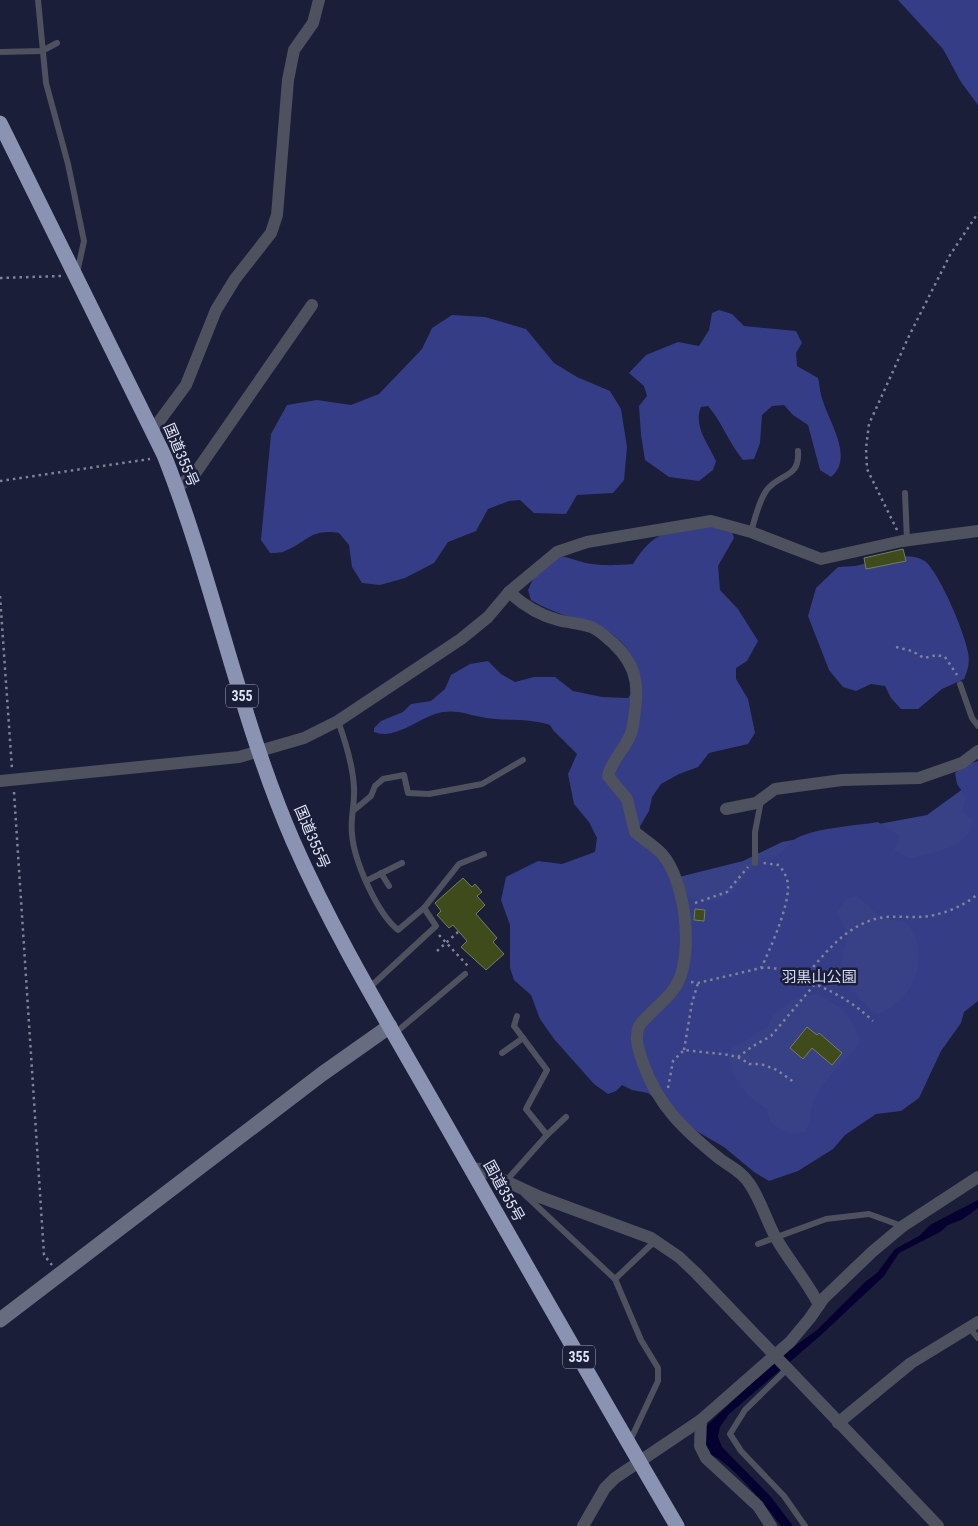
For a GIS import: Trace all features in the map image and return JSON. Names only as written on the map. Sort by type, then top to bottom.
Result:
[{"type":"highway","name":"国道355号","points":[[0,123],[164,455],[177,487],[258,752],[293,841],[324,909],[677,1526]]},
{"type":"street","points":[[152,431],[186,385],[216,310],[235,279],[271,233],[277,215],[288,80],[294,50],[313,23],[319,0]]},
{"type":"street","points":[[177,487],[194,475],[312,305]]},
{"type":"street","points":[[6,780],[185,764],[239,757],[304,738],[338,721],[461,639],[488,617],[509,592],[557,552],[588,542],[711,521],[751,532],[821,560],[905,540],[978,532]]},
{"type":"street","points":[[509,592],[522,604],[544,615],[594,628],[627,656],[630,662],[636,682],[633,727],[608,776],[627,799],[635,832],[655,848],[669,864],[684,906],[684,958],[679,981],[643,1020],[636,1033],[638,1049],[649,1081],[667,1111],[721,1159],[737,1170],[748,1182],[776,1239],[809,1285],[819,1305]]},
{"type":"street","points":[[726,809],[762,800],[775,789],[842,780],[919,778],[962,764],[978,751]]},
{"type":"street","points":[[0,1320],[314,1080],[392,1030]]},
{"type":"street","points":[[471,1168],[480,1168],[518,1188],[656,1240],[680,1257],[779,1363],[938,1526]]},
{"type":"street","points":[[583,1526],[605,1488],[639,1461],[701,1420],[779,1363],[790,1342],[823,1299],[865,1259],[903,1226],[978,1177]]},
{"type":"street","points":[[838,1423],[911,1363],[974,1324]]},
{"type":"street","points":[[701,1420],[700,1446],[706,1458],[758,1506],[771,1526]]},
{"type":"lane","points":[[38,0],[46,82],[68,164],[84,241],[76,276]]},
{"type":"lane","points":[[0,52],[42,51],[57,43]]},
{"type":"lane","points":[[751,532],[766,491],[795,470],[799,463],[798,451]]},
{"type":"lane","points":[[905,493],[905,540]]},
{"type":"lane","points":[[960,684],[972,718],[978,726]]},
{"type":"lane","points":[[338,721],[353,772],[355,790],[352,833],[354,849],[366,881],[391,924],[398,930],[424,908],[459,864],[484,854]]},
{"type":"lane","points":[[353,811],[371,796],[375,786],[382,779],[404,775],[408,793],[429,794],[482,784],[523,760]]},
{"type":"lane","points":[[755,863],[755,832],[762,800]]},
{"type":"lane","points":[[366,881],[402,863]]},
{"type":"lane","points":[[381,873],[389,886]]},
{"type":"lane","points":[[369,988],[436,926],[424,908]]},
{"type":"lane","points":[[392,1030],[465,974]]},
{"type":"lane","points":[[517,1016],[514,1026],[547,1070],[526,1109],[548,1135]]},
{"type":"lane","points":[[502,1053],[523,1038]]},
{"type":"lane","points":[[506,1181],[566,1117]]},
{"type":"lane","points":[[518,1188],[615,1279],[641,1340],[658,1368],[658,1381],[629,1443]]},
{"type":"lane","points":[[758,1244],[826,1220],[869,1214],[903,1226]]},
{"type":"lane","points":[[615,1279],[656,1240]]},
{"type":"lane","points":[[974,1324],[978,1338]]},
{"type":"lane","points":[[779,1363],[730,1434],[741,1451],[784,1496],[805,1526]]},
{"type":"path","points":[[905,540],[867,469],[866,448],[869,424],[909,336],[950,255],[978,213]]},
{"type":"path","points":[[0,278],[76,276]]},
{"type":"path","points":[[0,481],[164,455]]},
{"type":"path","points":[[0,596],[6,780],[44,1255],[60,1274]]},
{"type":"path","points":[[896,647],[912,651],[924,658],[937,655],[945,657],[956,672],[960,684]]},
{"type":"path","points":[[684,906],[727,892],[744,871],[755,863],[775,863],[779,865],[787,879],[788,889],[777,930],[761,968]]},
{"type":"path","points":[[805,977],[831,946],[860,925],[890,916],[928,916],[965,904],[978,894]]},
{"type":"path","points":[[433,928],[470,968],[465,974]]},
{"type":"path","points":[[438,951],[458,932]]},
{"type":"path","points":[[679,981],[698,984],[768,967],[805,977],[850,1001],[873,1021]]},
{"type":"path","points":[[659,1099],[668,1087],[673,1060],[684,1050],[692,1003],[698,984]]},
{"type":"path","points":[[738,1057],[771,1036],[815,984]]},
{"type":"path","points":[[684,1050],[738,1057],[749,1064],[770,1067],[795,1083]]},
{"type":"green space","points":[[898,0],[978,0],[978,105],[961,82],[943,49]]},
{"type":"green space","points":[[719,310],[732,314],[744,326],[796,331],[802,343],[796,353],[797,366],[818,378],[822,398],[838,440],[840,460],[838,469],[831,477],[820,470],[808,425],[793,415],[784,405],[772,406],[762,415],[760,443],[754,459],[743,460],[713,412],[708,406],[701,407],[699,414],[700,428],[716,461],[713,470],[699,481],[669,477],[645,460],[639,406],[647,396],[644,386],[629,373],[646,355],[678,342],[699,346],[709,330],[712,313]]},
{"type":"green space","points":[[452,315],[485,317],[526,329],[554,363],[577,377],[610,391],[621,409],[627,447],[624,480],[613,493],[577,495],[566,514],[534,513],[520,500],[509,501],[488,509],[476,531],[448,542],[434,563],[405,578],[380,585],[362,583],[352,567],[349,545],[339,533],[322,532],[315,534],[285,551],[270,553],[261,540],[271,434],[287,405],[317,400],[351,405],[379,394],[422,349],[432,328]]},
{"type":"green space","points":[[705,526],[731,529],[734,538],[718,566],[720,590],[738,609],[758,641],[747,661],[736,668],[736,679],[748,699],[755,733],[748,744],[709,753],[698,767],[679,774],[661,784],[652,797],[649,811],[639,828],[691,899],[715,901],[732,893],[749,871],[764,857],[776,856],[791,842],[801,836],[819,831],[878,822],[899,836],[894,851],[911,858],[940,851],[958,843],[971,830],[974,821],[962,811],[966,797],[957,784],[955,773],[965,765],[978,761],[978,1001],[964,1012],[961,1023],[941,1051],[919,1098],[901,1111],[876,1114],[845,1135],[833,1149],[798,1171],[769,1181],[754,1172],[724,1147],[698,1132],[648,1093],[632,1090],[622,1085],[616,1091],[608,1094],[594,1084],[554,1039],[540,1019],[531,995],[514,980],[510,968],[510,925],[501,900],[506,877],[538,861],[562,864],[595,852],[597,838],[589,822],[574,804],[568,774],[577,754],[550,725],[533,721],[489,718],[458,712],[435,714],[391,733],[374,732],[374,728],[381,721],[403,712],[411,704],[431,701],[445,689],[451,675],[470,664],[488,661],[501,674],[515,682],[534,677],[555,677],[573,691],[602,697],[628,698],[641,679],[633,658],[622,643],[610,633],[596,626],[548,609],[531,600],[528,590],[533,579],[558,556],[598,565],[633,564],[648,544],[663,534]],"holes":[[[857,896],[879,915],[888,919],[906,922],[914,934],[918,948],[919,961],[916,975],[910,987],[891,1008],[878,1014],[870,1009],[847,984],[841,970],[842,955],[849,936],[837,912],[845,900]],[[815,994],[831,1001],[845,1012],[855,1027],[860,1043],[828,1078],[818,1093],[806,1131],[795,1135],[773,1124],[767,1109],[746,1093],[734,1074],[728,1057],[732,1048],[767,1027],[773,1014],[794,999]]]},
{"type":"green space","points":[[899,556],[911,556],[922,559],[934,572],[957,619],[969,656],[964,679],[942,689],[918,709],[901,709],[891,698],[885,686],[871,684],[856,691],[843,687],[829,670],[808,616],[816,588],[838,567],[855,566]]},
{"type":"green space","name":"羽黒山公園","points":[[978,778],[978,993],[765,1175],[651,1012],[679,877],[743,861],[782,842],[927,815]]},
{"type":"shaded area","points":[[978,1200],[978,1208],[963,1219],[948,1225],[940,1232],[899,1253],[884,1276],[820,1336],[729,1414],[720,1427],[718,1437],[722,1447],[771,1497],[793,1526],[781,1526],[738,1475],[728,1466],[710,1455],[705,1445],[706,1426],[781,1356],[817,1330],[865,1282],[877,1273],[895,1249],[919,1236],[930,1225]]},
{"type":"building","points":[[903,549],[906,561],[866,569],[864,558]]},
{"type":"building","points":[[463,878],[472,887],[475,884],[482,892],[477,896],[485,905],[476,914],[497,938],[493,942],[504,954],[486,970],[461,947],[467,941],[453,925],[449,928],[437,915],[441,911],[435,903]]},
{"type":"building","points":[[695,909],[705,910],[704,921],[694,920]]},
{"type":"building","points":[[807,1027],[817,1035],[819,1033],[842,1053],[832,1065],[812,1048],[803,1059],[790,1048]]}]
